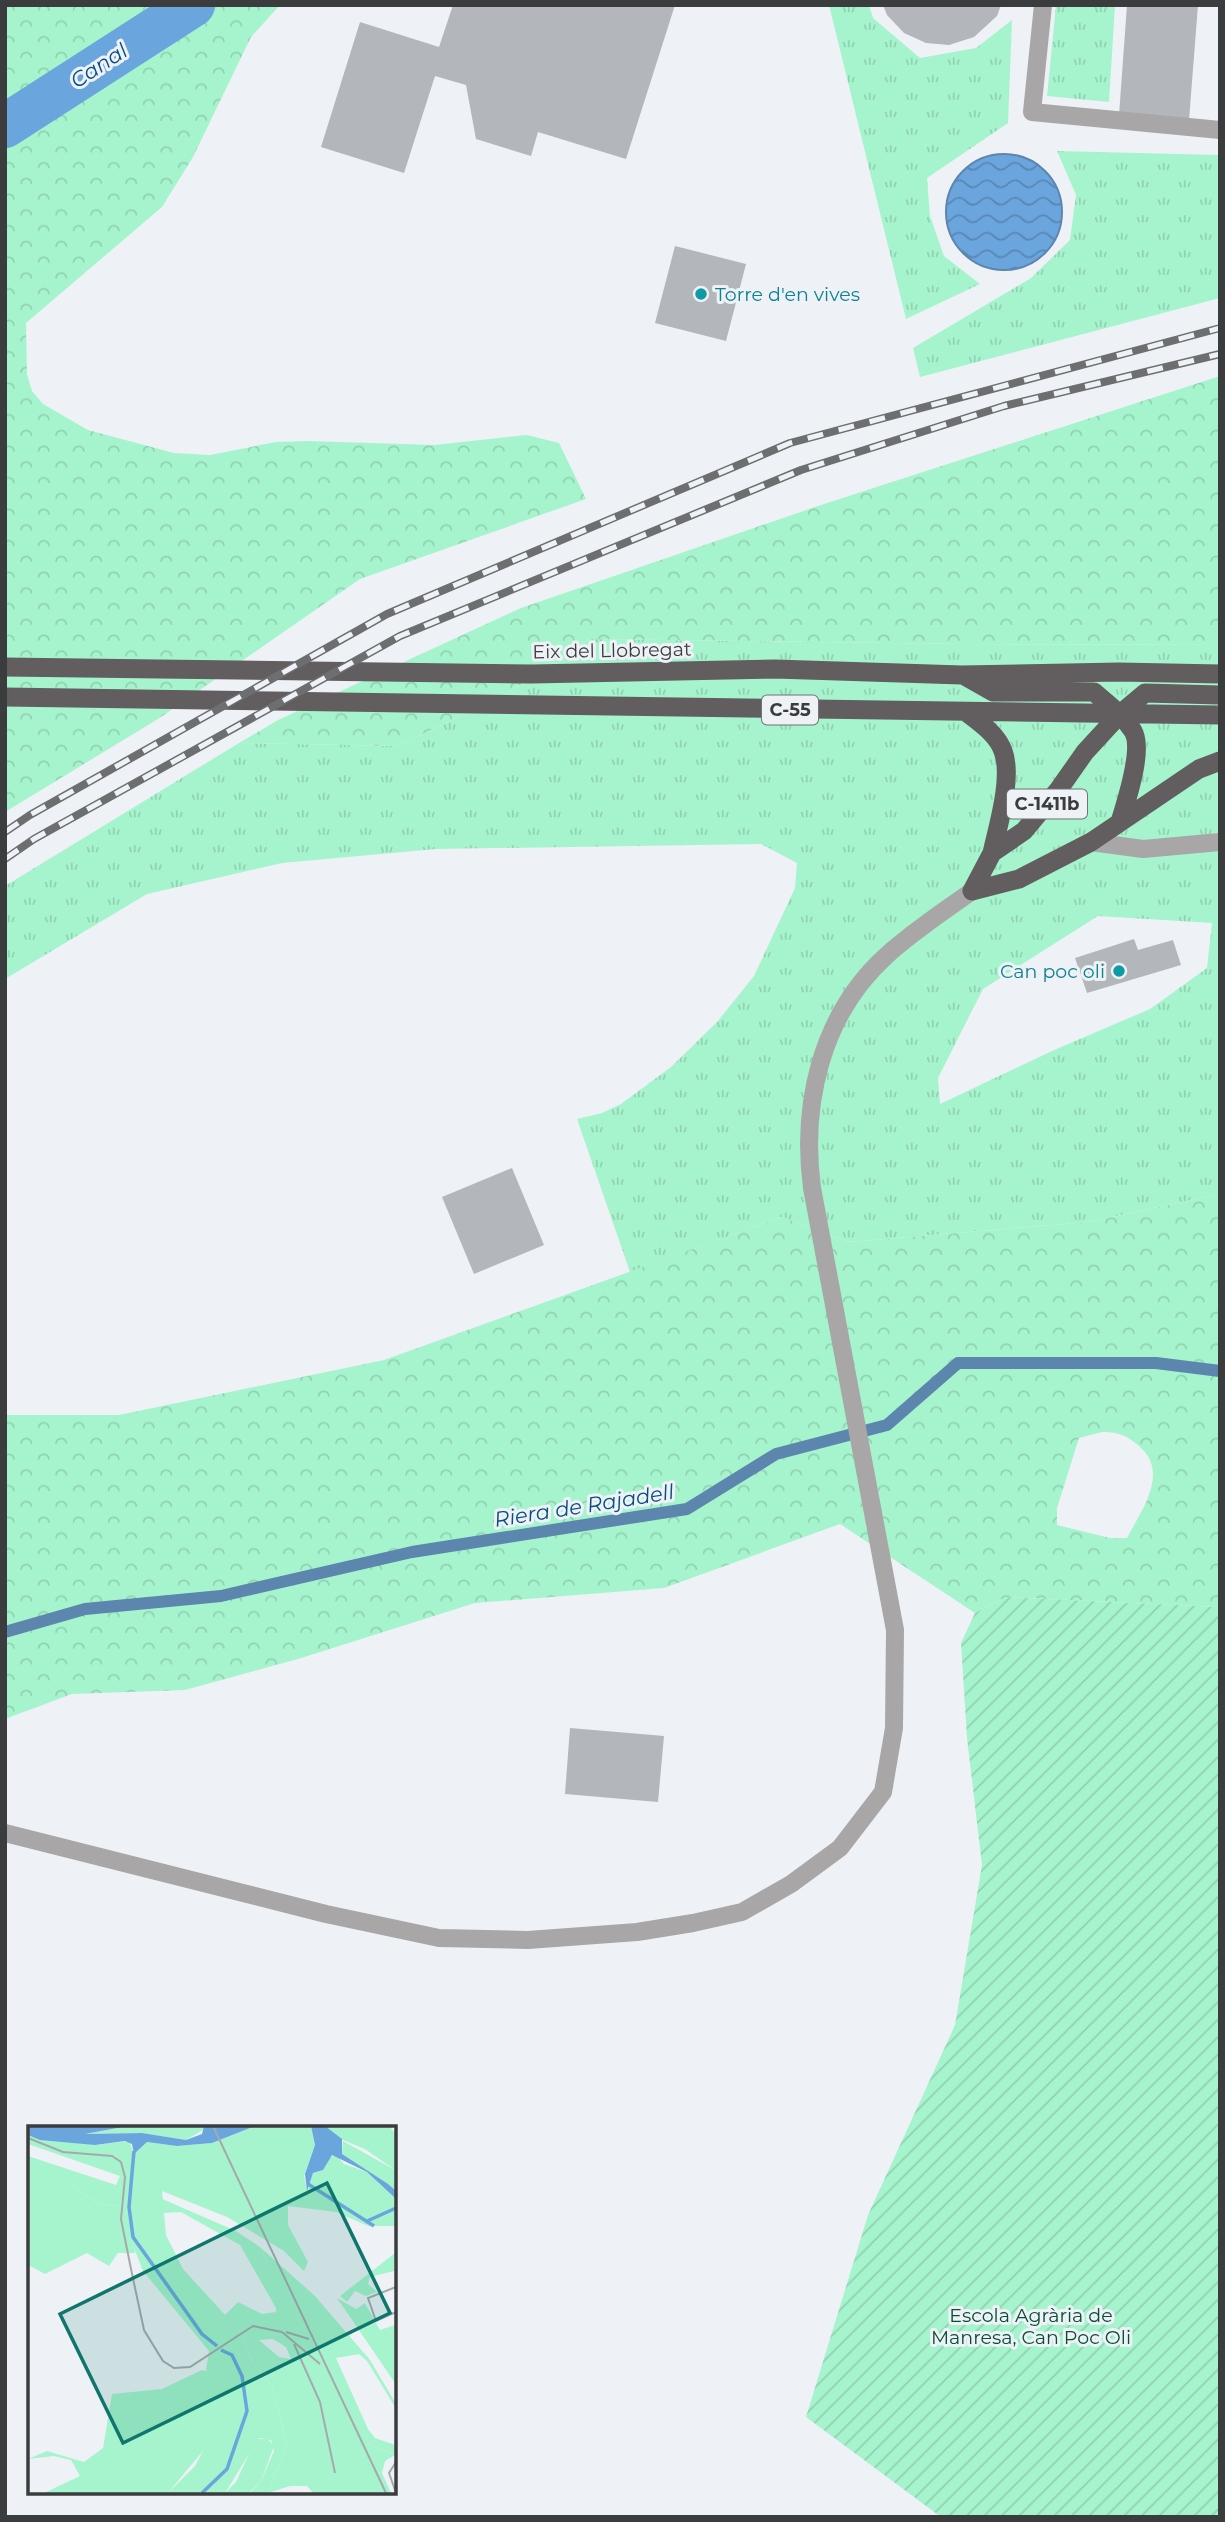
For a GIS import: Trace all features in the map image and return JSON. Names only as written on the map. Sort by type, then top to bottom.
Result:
[{"type":"highway","name":"Eix del Llobregat","points":[[5,667],[531,674],[775,669],[962,674],[1220,674]]},
{"type":"highway","points":[[962,674],[993,692],[1094,692],[1120,714],[1135,734],[1135,768],[1119,822]]},
{"type":"highway","name":"C-1411b","points":[[992,853],[1024,831],[1085,752],[1120,714],[1145,693],[1220,695]]},
{"type":"highway","name":"C-55","points":[[5,696],[1220,715]]},
{"type":"highway","name":"C-1411b","points":[[966,712],[987,729],[1003,750],[1006,777],[992,853],[972,891]]},
{"type":"highway","name":"C-1411b","points":[[972,891],[1019,879],[1091,842],[1199,769],[1220,761]]},
{"type":"street","points":[[1043,5],[1032,112],[1220,130]]},
{"type":"street","points":[[1091,842],[1143,849],[1220,842]]},
{"type":"street","name":"C-1411b","points":[[5,1833],[326,1914],[439,1938],[528,1940],[637,1932],[743,1912],[791,1884],[839,1849],[883,1791],[894,1728],[895,1630],[808,1159],[813,1088],[825,1042],[865,977],[887,955],[972,891]]},
{"type":"green space","points":[[5,5],[280,5],[251,37],[193,157],[162,207],[26,323],[27,374],[32,391],[43,404],[88,430],[174,453],[210,455],[276,442],[434,445],[527,435],[559,443],[586,499],[360,579],[158,719],[5,812]]},
{"type":"green space","points":[[829,5],[869,5],[873,18],[920,58],[976,48],[1012,20],[1008,123],[927,178],[930,216],[944,256],[980,284],[906,319]]},
{"type":"green space","points":[[1056,5],[1115,5],[1109,102],[1047,96]]},
{"type":"green space","points":[[1057,151],[1220,155],[1220,298],[920,377],[913,348],[1031,278],[1070,240],[1076,195]]},
{"type":"green space","points":[[1220,376],[1220,645],[589,639],[508,693],[398,746],[239,743],[278,720],[521,608],[821,505]]},
{"type":"green space","points":[[589,639],[1220,645],[1220,1194],[1088,1222],[849,1242],[782,1217],[630,1272],[577,1119],[602,1113],[621,1104],[671,1067],[717,1022],[754,976],[795,888],[797,863],[761,844],[436,849],[282,863],[147,894],[5,979],[5,886],[239,743],[398,746],[508,693]],"holes":[[[1098,916],[1212,923],[1207,968],[1150,1009],[1052,1051],[940,1104],[938,1078],[983,989]]]},
{"type":"green space","points":[[1220,1194],[1220,1607],[1006,1597],[975,1613],[840,1524],[664,1588],[475,1603],[298,1659],[185,1690],[72,1694],[5,1719],[5,1415],[119,1415],[384,1360],[782,1217],[849,1242],[1088,1222]],"holes":[[[1102,1432],[1128,1438],[1141,1448],[1153,1469],[1150,1493],[1127,1538],[1110,1538],[1057,1525],[1057,1508],[1079,1438]]]},
{"type":"green space","name":"Escola Agrària de Manresa, Can Poc Oli","points":[[1006,1597],[1220,1607],[1220,2517],[941,2517],[806,2417],[868,2215],[955,2025],[982,1865],[967,1738],[961,1643],[975,1613]]},
{"type":"water","points":[[1004,154],[1026,159],[1045,171],[1057,190],[1062,212],[1057,234],[1045,253],[1026,265],[1004,270],[982,265],[963,253],[951,234],[946,212],[951,190],[963,171],[982,159]]},
{"type":"building","points":[[453,5],[675,5],[626,159],[538,132],[531,156],[476,139],[466,85],[435,76],[404,173],[321,147],[360,22],[439,47]]},
{"type":"building","points":[[883,5],[1001,5],[997,16],[974,37],[949,45],[926,43],[904,33],[887,15]]},
{"type":"building","points":[[1127,5],[1198,5],[1189,120],[1119,115]]},
{"type":"building","name":"Torre d'en vives","points":[[675,246],[746,264],[726,341],[655,323]]},
{"type":"building","name":"Can poc oli","points":[[1134,939],[1138,950],[1173,940],[1181,965],[1087,993],[1075,958]]},
{"type":"building","points":[[512,1168],[544,1245],[474,1274],[442,1197]]},
{"type":"building","points":[[570,1728],[664,1736],[658,1802],[565,1794]]},
{"type":"waterway","name":"Canal","points":[[5,126],[193,5]]},
{"type":"waterway","name":"Riera de Rajadell","points":[[5,1632],[85,1609],[221,1596],[412,1552],[687,1509],[776,1454],[887,1425],[958,1363],[1156,1363],[1220,1371]]},
{"type":"railway","points":[[5,832],[30,815],[387,614],[790,443],[1220,328]]},
{"type":"railway","points":[[5,859],[34,839],[400,636],[801,470],[1004,406],[1220,354]]},
{"type":"place","name":"Torre d'en vives","points":[[701,294]]},
{"type":"place","name":"Can poc oli","points":[[1119,971]]}]
